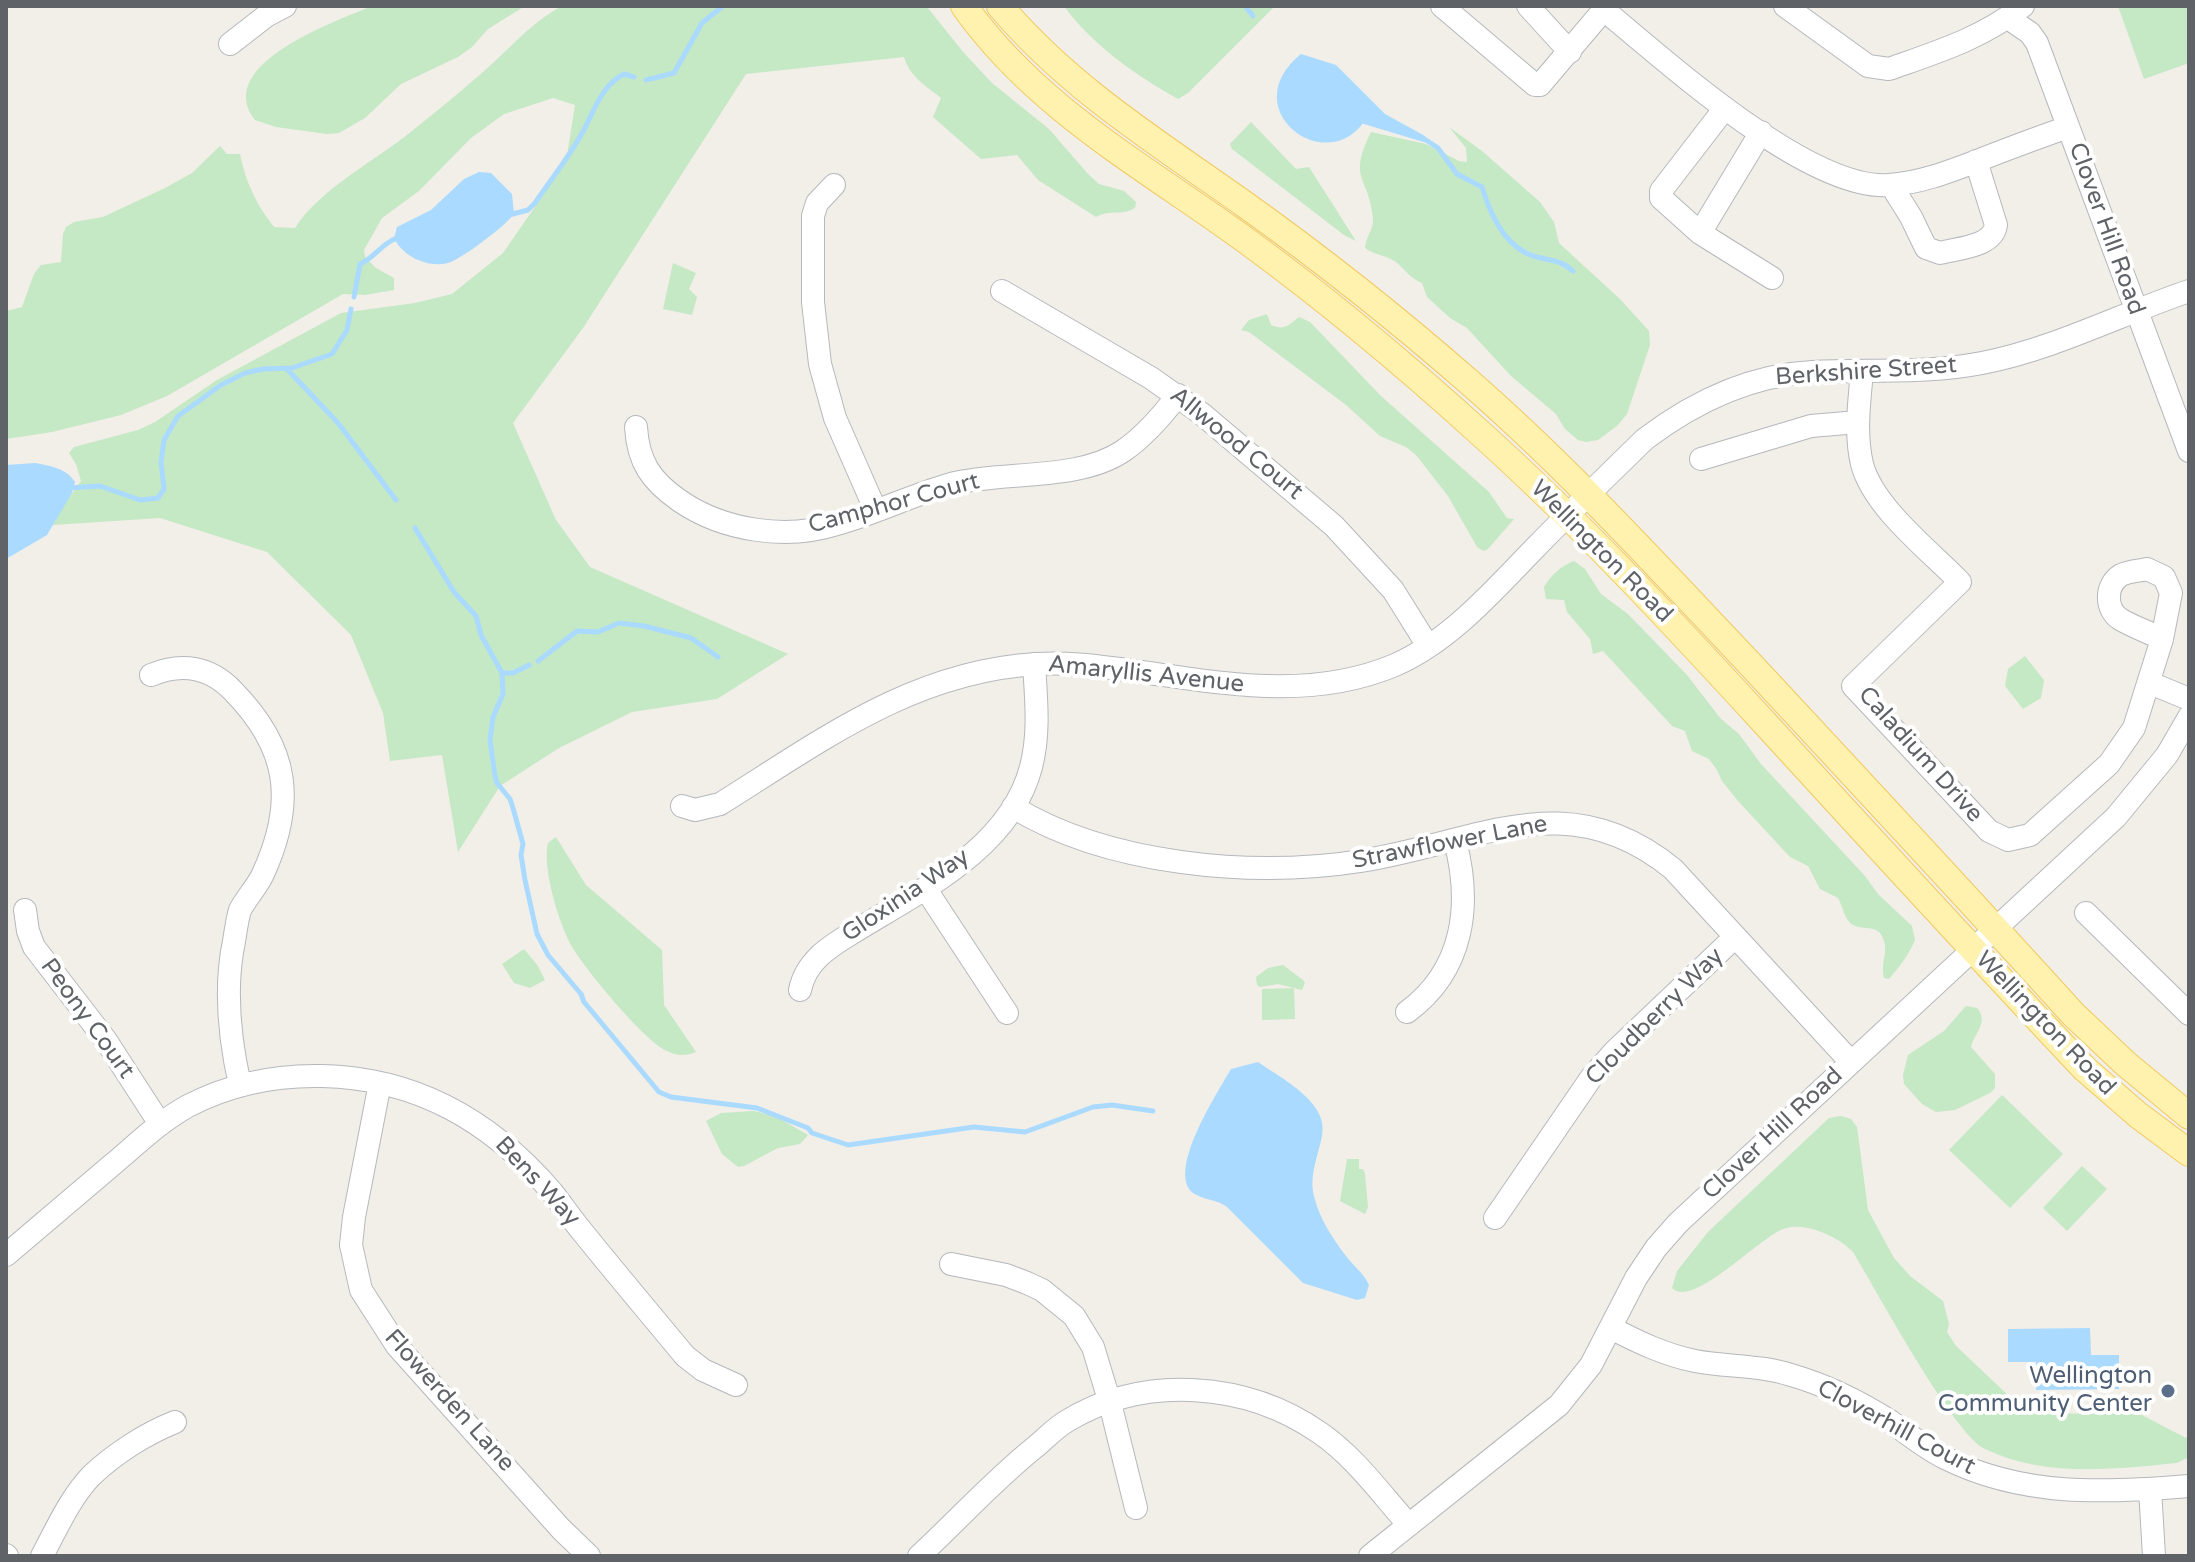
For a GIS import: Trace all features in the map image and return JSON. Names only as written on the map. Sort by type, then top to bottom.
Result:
[{"type":"main road","name":"Wellington Road","points":[[964,6],[996,47],[1069,116],[1244,238],[1332,306],[1478,431],[1580,505],[1627,574],[2085,1069],[2138,1115],[2189,1153]]},
{"type":"main road","name":"Wellington Road","points":[[1000,6],[1058,68],[1110,111],[1370,297],[1472,385],[1580,505],[1995,927],[2073,1014],[2126,1064],[2189,1116]]},
{"type":"street","points":[[230,44],[266,16],[285,6]]},
{"type":"street","points":[[1442,6],[1535,85],[1545,83],[1606,8],[1725,108],[1826,173],[1865,184],[1891,185],[1940,175],[2068,127]]},
{"type":"street","points":[[1528,6],[1570,52]]},
{"type":"street","points":[[1785,6],[1868,66],[1878,69],[1889,69],[1971,40],[2011,10]]},
{"type":"street","name":"Clover Hill Road","points":[[2011,10],[2037,43],[2189,451]]},
{"type":"street","points":[[1725,108],[1661,191],[1663,202],[1700,233],[1772,278]]},
{"type":"street","points":[[1700,233],[1761,132]]},
{"type":"street","points":[[1891,185],[1911,217],[1922,243],[1932,252],[1940,253],[1987,241],[1995,232],[1996,225],[1976,161]]},
{"type":"street","points":[[834,185],[817,203],[813,216],[815,339],[825,389],[835,418],[875,509]]},
{"type":"street","name":"Allwood Court","points":[[1002,291],[1178,395],[1334,526],[1393,590],[1428,646]]},
{"type":"street","name":"Berkshire Street","points":[[1580,505],[1645,439],[1671,419],[1724,392],[1780,376],[1811,372],[1937,369],[1994,360],[2041,347],[2189,291]]},
{"type":"street","name":"Caladium Drive","points":[[1862,372],[1858,422],[1863,466],[1876,494],[1960,582],[1853,686],[1989,831],[2008,840],[2030,835],[2109,764],[2134,728],[2162,639]]},
{"type":"street","name":"Camphor Court","points":[[636,427],[642,462],[659,484],[689,507],[710,518],[760,530],[787,532],[837,525],[914,495],[957,483],[1065,469],[1114,456],[1145,433],[1178,395]]},
{"type":"street","points":[[1701,459],[1811,426],[1858,422]]},
{"type":"street","name":"Amaryllis Avenue","points":[[682,806],[695,810],[720,804],[868,712],[902,696],[968,674],[1034,664],[1082,664],[1264,688],[1297,688],[1362,678],[1398,664],[1428,646],[1488,596],[1580,505]]},
{"type":"street","name":"Gloxinia Way","points":[[800,990],[808,971],[825,949],[925,888],[984,843],[1013,807],[1025,785],[1034,752],[1034,664]]},
{"type":"street","points":[[151,675],[180,667],[195,668],[225,683],[257,715],[280,768],[283,797],[281,821],[263,876],[240,911],[232,954],[229,1021],[240,1085]]},
{"type":"street","points":[[2150,683],[2189,699]]},
{"type":"street","name":"Clover Hill Road","points":[[1370,1556],[1559,1405],[1591,1365],[1643,1268],[1678,1223],[2116,817],[2167,755],[2189,717]]},
{"type":"street","name":"Strawflower Lane","points":[[1013,807],[1081,841],[1143,856],[1217,865],[1276,867],[1334,864],[1385,857],[1515,826],[1545,822],[1577,824],[1610,833],[1648,851],[1673,869],[1850,1061]]},
{"type":"street","points":[[1407,1012],[1432,989],[1446,969],[1456,945],[1463,919],[1465,893],[1455,841]]},
{"type":"street","points":[[925,888],[1007,1013]]},
{"type":"street","name":"Peony Court","points":[[25,910],[34,947],[105,1039],[160,1124]]},
{"type":"street","points":[[2086,913],[2189,1014]]},
{"type":"street","name":"Cloudberry Way","points":[[1495,1218],[1591,1078],[1614,1052],[1735,937]]},
{"type":"street","name":"Bens Way","points":[[6,1255],[160,1124],[188,1106],[240,1085],[299,1076],[338,1076],[380,1083],[440,1103],[488,1130],[551,1192],[685,1356],[703,1370],[736,1385]]},
{"type":"street","name":"Flowerden Lane","points":[[380,1083],[351,1245],[361,1290],[397,1346],[561,1529],[589,1556]]},
{"type":"street","points":[[951,1264],[1006,1275],[1042,1290],[1074,1316],[1093,1347],[1136,1508]]},
{"type":"street","name":"Cloverhill Court","points":[[1611,1328],[1666,1354],[1790,1374],[1826,1387],[1861,1404],[1944,1457],[1998,1479],[2061,1490],[2189,1486]]},
{"type":"street","points":[[919,1556],[1022,1457],[1066,1421],[1110,1403],[1150,1392],[1198,1390],[1229,1394],[1297,1419],[1343,1452],[1409,1525]]},
{"type":"street","points":[[42,1556],[75,1497],[91,1476],[150,1432],[175,1422]]},
{"type":"street","points":[[2150,1489],[2154,1556]]},
{"type":"green space","points":[[372,6],[525,6],[488,29],[458,57],[401,84],[365,118],[339,133],[276,127],[255,120],[246,100],[250,81],[264,63],[308,34]]},
{"type":"green space","points":[[562,6],[927,7],[992,83],[1049,129],[1088,174],[1099,184],[1124,191],[1136,202],[1135,208],[1130,210],[1096,217],[1038,180],[1017,155],[981,159],[933,117],[941,98],[914,76],[904,57],[746,74],[583,328],[513,423],[556,520],[590,567],[788,654],[717,699],[632,712],[559,748],[500,786],[458,852],[442,755],[390,761],[383,713],[351,635],[267,552],[160,518],[53,525],[81,481],[69,453],[74,447],[138,430],[155,422],[217,380],[341,313],[415,303],[452,294],[503,253],[566,162],[575,105],[553,98],[504,114],[471,138],[419,191],[382,218],[364,250],[365,257],[376,268],[394,278],[394,290],[365,295],[343,294],[167,396],[121,415],[52,432],[6,439],[6,311],[22,307],[34,274],[41,265],[61,262],[66,227],[74,222],[103,217],[165,188],[192,173],[220,146],[227,154],[240,154],[252,193],[274,227],[295,228],[319,200],[412,131],[530,28]]},
{"type":"green space","points":[[1064,6],[1275,6],[1188,93],[1178,99],[1116,58],[1087,33]]},
{"type":"green space","points":[[2118,6],[2189,6],[2189,63],[2144,79]]},
{"type":"green space","points":[[1251,122],[1296,169],[1309,167],[1356,241],[1232,149],[1230,144]]},
{"type":"green space","points":[[1449,127],[1482,151],[1540,202],[1554,222],[1559,243],[1621,300],[1649,331],[1650,345],[1627,414],[1598,440],[1578,440],[1565,429],[1556,414],[1511,376],[1467,328],[1450,318],[1427,297],[1422,283],[1396,262],[1365,248],[1373,218],[1360,169],[1371,132],[1426,144],[1467,162],[1466,148]]},
{"type":"green space","points":[[673,263],[696,273],[689,289],[697,297],[692,315],[663,309]]},
{"type":"green space","points":[[1267,314],[1271,325],[1276,327],[1286,326],[1299,317],[1310,322],[1381,396],[1489,492],[1507,518],[1514,519],[1488,549],[1484,551],[1477,547],[1448,496],[1416,455],[1406,447],[1380,436],[1346,405],[1249,332],[1241,330],[1249,320]]},
{"type":"green space","points":[[1574,561],[1585,569],[1601,594],[1628,614],[1687,675],[1761,764],[1878,894],[1912,926],[1915,940],[1904,961],[1889,979],[1884,978],[1885,946],[1882,935],[1871,928],[1850,923],[1838,898],[1820,889],[1808,866],[1790,857],[1738,801],[1709,759],[1692,751],[1685,731],[1672,726],[1603,651],[1593,654],[1590,639],[1567,612],[1564,600],[1546,599],[1544,587],[1561,568]]},
{"type":"green space","points":[[2025,656],[2044,680],[2041,698],[2023,709],[2005,686],[2008,669]]},
{"type":"green space","points":[[556,837],[586,885],[662,950],[664,1005],[696,1052],[678,1055],[657,1045],[615,1003],[578,956],[562,923],[549,880],[548,843]]},
{"type":"green space","points":[[524,949],[545,980],[530,988],[514,983],[502,964]]},
{"type":"green space","points":[[1283,965],[1303,980],[1302,990],[1278,984],[1257,985],[1256,977],[1268,968]]},
{"type":"green space","points":[[1294,988],[1295,1019],[1262,1020],[1262,989]]},
{"type":"green space","points":[[1966,1006],[1977,1008],[1982,1018],[1971,1047],[1995,1074],[1995,1088],[1955,1110],[1936,1112],[1922,1104],[1904,1084],[1908,1055],[1944,1031]]},
{"type":"green space","points":[[2002,1095],[2063,1154],[2010,1208],[1949,1150]]},
{"type":"green space","points":[[754,1111],[775,1116],[808,1135],[800,1144],[778,1148],[738,1167],[722,1154],[706,1121],[721,1113]]},
{"type":"green space","points":[[1841,1116],[1851,1119],[1857,1127],[1868,1210],[1894,1258],[1910,1276],[1943,1301],[1949,1324],[1947,1332],[1956,1346],[2028,1414],[2138,1413],[2189,1437],[2189,1457],[2177,1463],[2080,1469],[2031,1464],[1985,1449],[1971,1438],[1935,1390],[1853,1252],[1840,1241],[1813,1229],[1786,1228],[1695,1289],[1682,1292],[1672,1288],[1677,1271],[1708,1232],[1829,1118]]},
{"type":"green space","points":[[1347,1159],[1359,1159],[1359,1169],[1363,1169],[1365,1174],[1368,1207],[1365,1214],[1340,1201]]},
{"type":"green space","points":[[2082,1166],[2107,1189],[2067,1231],[2043,1208]]},
{"type":"water","points":[[1301,54],[1336,65],[1385,114],[1425,136],[1426,140],[1364,122],[1347,137],[1328,143],[1309,139],[1292,129],[1281,114],[1277,95],[1283,75]]},
{"type":"water","points":[[479,172],[491,173],[512,194],[514,214],[473,249],[448,263],[424,262],[403,251],[394,238],[397,227],[431,210],[464,179]]},
{"type":"water","points":[[35,463],[58,468],[67,474],[75,482],[72,493],[47,535],[6,559],[6,465]]},
{"type":"water","points":[[1258,1062],[1302,1093],[1319,1113],[1322,1136],[1313,1174],[1314,1196],[1331,1235],[1369,1285],[1365,1298],[1357,1300],[1303,1283],[1227,1207],[1193,1193],[1186,1182],[1186,1168],[1197,1131],[1231,1069]]},
{"type":"water","points":[[2090,1328],[2091,1355],[2119,1355],[2119,1389],[2036,1390],[2036,1362],[2008,1362],[2008,1329]]},
{"type":"waterway","points":[[646,80],[674,73],[702,23],[723,6]]},
{"type":"waterway","points":[[1245,6],[1253,16]]},
{"type":"waterway","points":[[509,215],[528,210],[535,203],[576,144],[609,86],[624,74],[634,77]]},
{"type":"waterway","points":[[1363,121],[1426,140],[1438,148],[1457,174],[1482,187],[1494,218],[1514,245],[1533,256],[1559,262],[1573,271]]},
{"type":"waterway","points":[[354,297],[360,264],[389,242],[401,237]]},
{"type":"waterway","points":[[67,488],[100,486],[140,500],[158,498],[164,489],[161,462],[164,440],[178,416],[221,385],[245,373],[292,368],[332,354],[347,330],[351,309]]},
{"type":"waterway","points":[[287,369],[338,423],[396,500]]},
{"type":"waterway","points":[[415,528],[454,592],[476,616],[481,635],[502,673],[503,694],[493,717],[490,740],[497,783],[510,799],[523,844],[521,855],[537,934],[548,955],[581,994],[584,1002],[659,1092],[671,1097],[757,1108],[808,1128],[812,1133],[848,1145],[974,1127],[1025,1132],[1093,1107],[1112,1105],[1153,1111]]},
{"type":"waterway","points":[[538,661],[577,631],[598,632],[619,623],[691,638],[718,657]]},
{"type":"waterway","points":[[502,673],[513,673],[529,665]]},
{"type":"place","name":"Wellington Community Center","points":[[2168,1391]]}]
